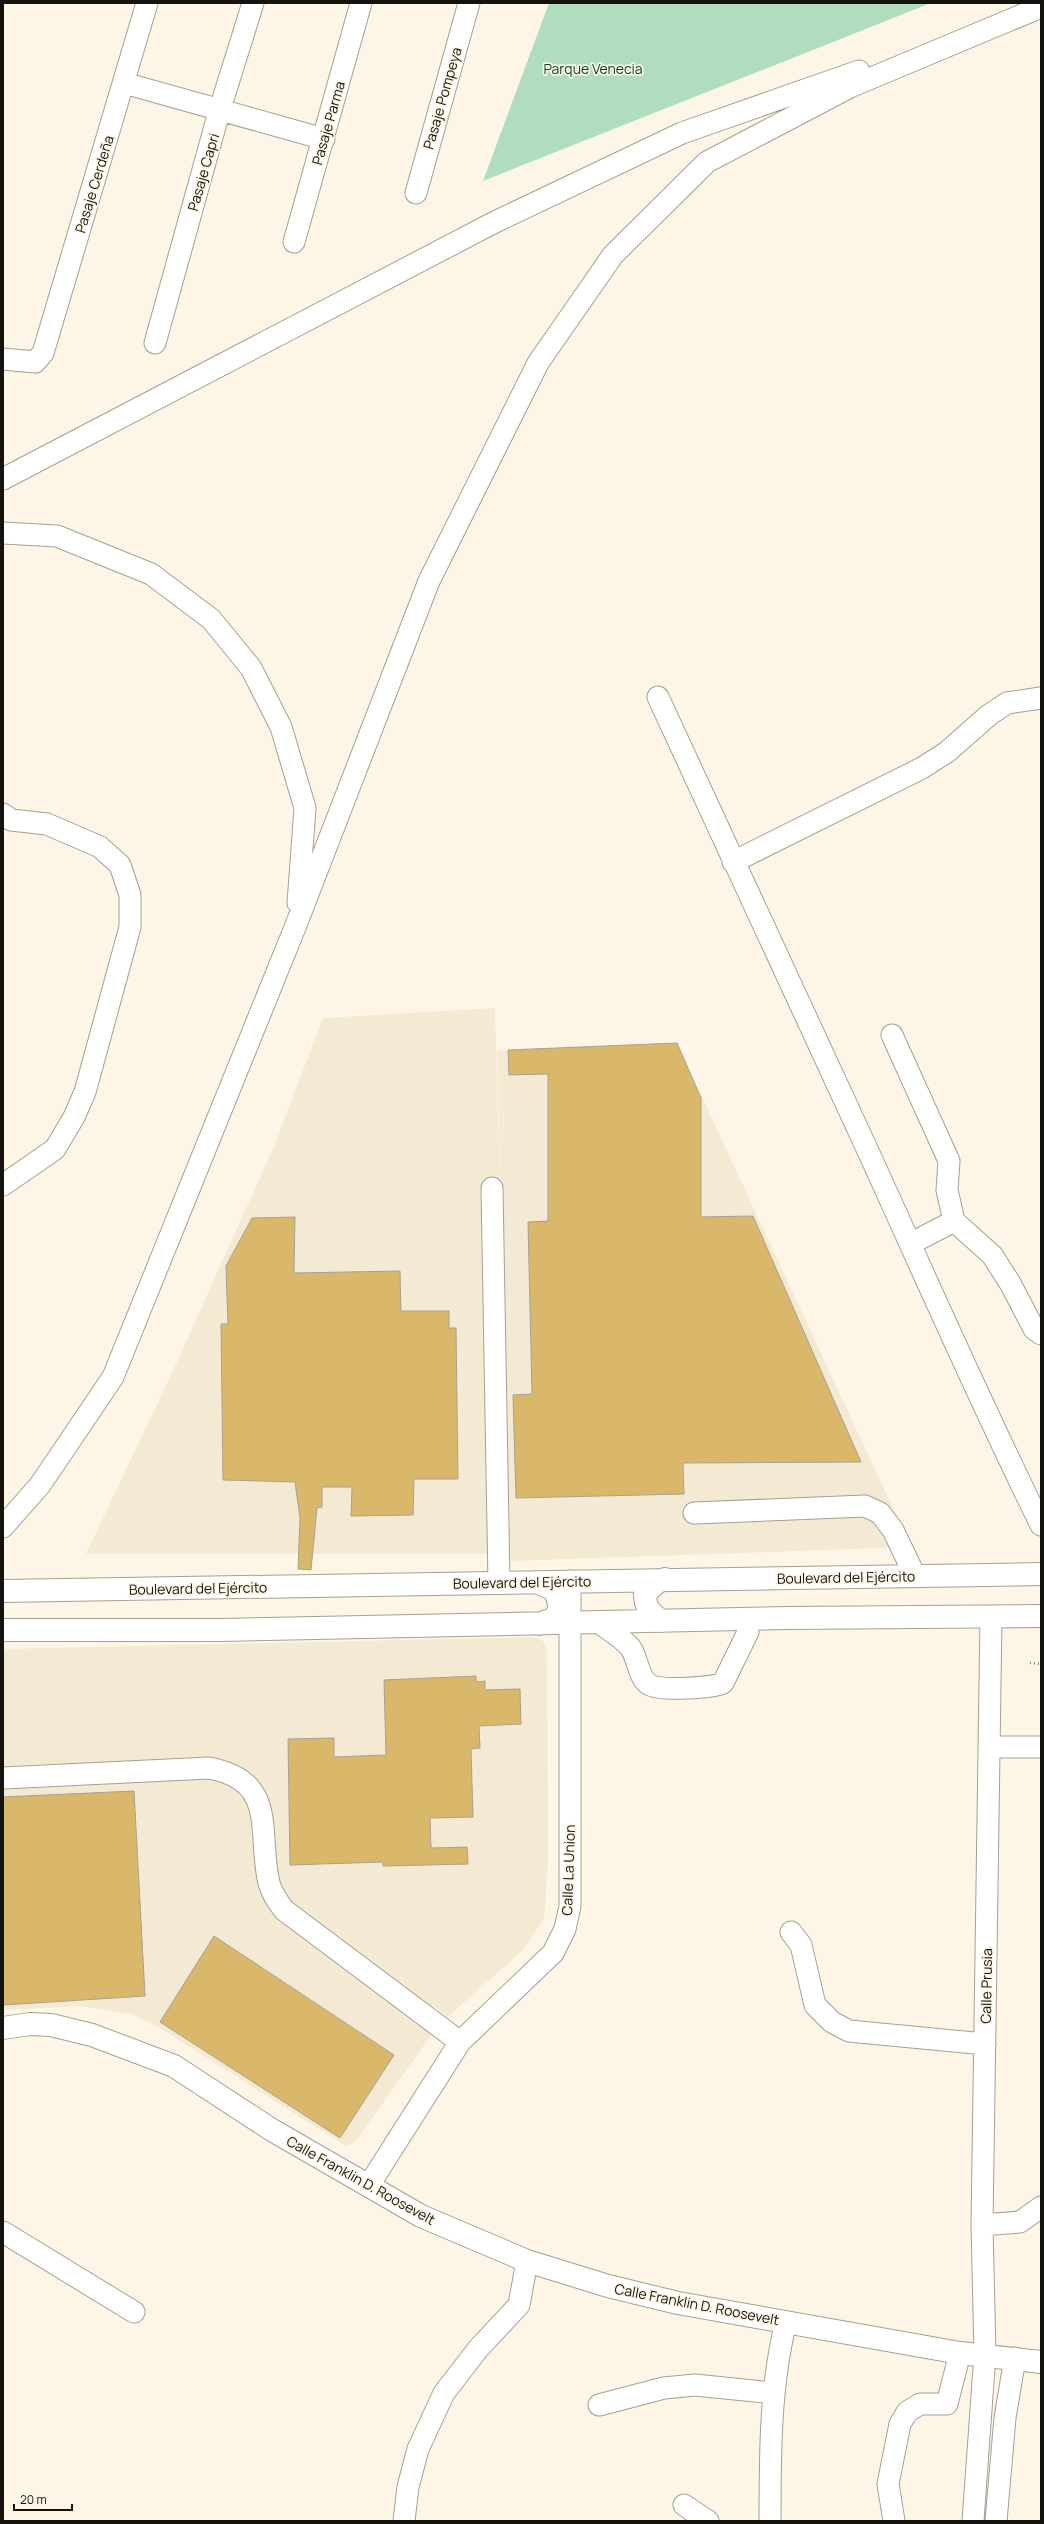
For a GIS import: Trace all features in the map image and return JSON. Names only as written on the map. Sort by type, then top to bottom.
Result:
[{"type":"main road","name":"Boulevard del Ejército","points":[[3,1591],[1041,1574]]},
{"type":"main road","points":[[662,1621],[648,1610],[645,1603],[645,1594],[656,1583],[665,1579]]},
{"type":"main road","points":[[536,1582],[555,1590],[560,1607],[555,1618],[539,1624]]},
{"type":"main road","points":[[3,1630],[221,1630],[598,1622],[1041,1616]]},
{"type":"main road","name":"Calle Franklin D. Roosevelt","points":[[3,2028],[30,2024],[51,2025],[92,2034],[174,2066],[272,2130],[369,2184],[421,2216],[527,2262],[608,2286],[678,2303],[960,2352],[1041,2362]]},
{"type":"street","name":"Pasaje Cerdeña","points":[[3,359],[35,362],[42,353],[147,3]]},
{"type":"street","name":"Pasaje Capri","points":[[155,343],[220,112],[253,3]]},
{"type":"street","name":"Pasaje Parma","points":[[294,242],[361,3]]},
{"type":"street","name":"Pasaje Pompeya","points":[[416,194],[469,3]]},
{"type":"street","points":[[3,479],[494,223],[682,133],[1041,7]]},
{"type":"street","points":[[3,1527],[40,1485],[113,1377],[296,925],[429,581],[538,363],[613,255],[708,162],[850,87],[1041,7]]},
{"type":"street","points":[[124,83],[220,112],[324,139]]},
{"type":"street","points":[[3,533],[57,536],[151,574],[211,619],[251,668],[281,727],[305,808],[296,925]]},
{"type":"street","points":[[658,698],[910,1244],[995,1433],[1041,1525]]},
{"type":"street","points":[[733,862],[922,768],[947,752],[983,720],[1007,703],[1041,698]]},
{"type":"street","points":[[3,814],[11,820],[47,824],[100,847],[120,865],[130,895],[130,927],[85,1092],[74,1117],[55,1149],[3,1185]]},
{"type":"street","points":[[892,1035],[949,1162],[947,1190],[954,1221],[992,1255],[1010,1283],[1034,1329],[1041,1334]]},
{"type":"street","points":[[492,1188],[499,1583]]},
{"type":"street","points":[[910,1244],[954,1221]]},
{"type":"street","points":[[694,1513],[866,1506],[880,1513],[894,1530],[915,1576]]},
{"type":"street","name":"Calle La Union","points":[[369,2184],[460,2042],[552,1953],[565,1929],[570,1906],[570,1581]]},
{"type":"street","name":"Calle Prusia","points":[[973,2521],[984,2354],[982,2225],[991,1617]]},
{"type":"street","points":[[598,1622],[631,1648],[644,1678],[649,1685],[661,1687],[715,1687],[723,1683],[748,1632]]},
{"type":"street","points":[[990,1746],[1041,1747]]},
{"type":"street","points":[[3,1778],[209,1768],[224,1771],[245,1783],[256,1799],[264,1825],[269,1883],[274,1897],[284,1910],[460,2042]]},
{"type":"street","points":[[791,1932],[801,1945],[815,2005],[832,2022],[849,2031],[985,2044]]},
{"type":"street","points":[[982,2225],[1020,2222],[1041,2207]]},
{"type":"street","points":[[3,2232],[134,2312]]},
{"type":"street","points":[[404,2521],[408,2487],[418,2449],[444,2393],[478,2349],[519,2305],[527,2262]]},
{"type":"street","points":[[770,2521],[774,2393],[778,2354],[786,2322]]},
{"type":"street","points":[[947,2404],[960,2352]]},
{"type":"street","points":[[996,2521],[1005,2418],[1015,2358]]},
{"type":"street","points":[[599,2405],[664,2388],[695,2385],[774,2393]]},
{"type":"street","points":[[894,2521],[888,2484],[900,2424],[907,2412],[920,2404],[947,2404],[981,2407]]},
{"type":"street","points":[[684,2505],[708,2521]]},
{"type":"path","points":[[1030,1664],[1041,1664]]},
{"type":"shaded area","points":[[495,1008],[502,1254],[497,1051],[677,1043],[911,1547],[511,1561],[511,1554],[86,1554],[172,1373],[275,1144],[323,1018]]},
{"type":"shaded area","points":[[538,1638],[544,1642],[547,1649],[548,1859],[544,1919],[523,1950],[448,2017],[433,2006],[417,2024],[432,2034],[355,2142],[346,2146],[155,2025],[131,2014],[81,2006],[3,2010],[3,1649]]},
{"type":"green space","name":"Parque Venecia","points":[[549,3],[931,3],[483,181]]},
{"type":"building","points":[[677,1043],[701,1098],[701,1217],[753,1216],[861,1462],[683,1463],[684,1494],[516,1498],[513,1395],[532,1394],[528,1222],[548,1221],[548,1074],[509,1075],[508,1050]]},
{"type":"building","points":[[295,1217],[294,1273],[400,1271],[401,1311],[449,1311],[449,1328],[456,1328],[458,1479],[414,1479],[413,1515],[351,1516],[352,1487],[322,1487],[322,1507],[317,1508],[311,1570],[298,1569],[300,1518],[295,1482],[223,1480],[221,1324],[228,1324],[226,1266],[252,1218]]},
{"type":"building","points":[[476,1676],[476,1682],[485,1681],[485,1690],[520,1689],[521,1724],[479,1726],[480,1748],[471,1749],[473,1817],[430,1818],[431,1848],[467,1847],[468,1864],[383,1866],[383,1862],[290,1865],[288,1739],[334,1738],[334,1757],[386,1755],[384,1680]]},
{"type":"building","points":[[134,1791],[145,1996],[3,2005],[3,1797]]},
{"type":"building","points":[[214,1936],[394,2055],[340,2138],[160,2022]]}]
